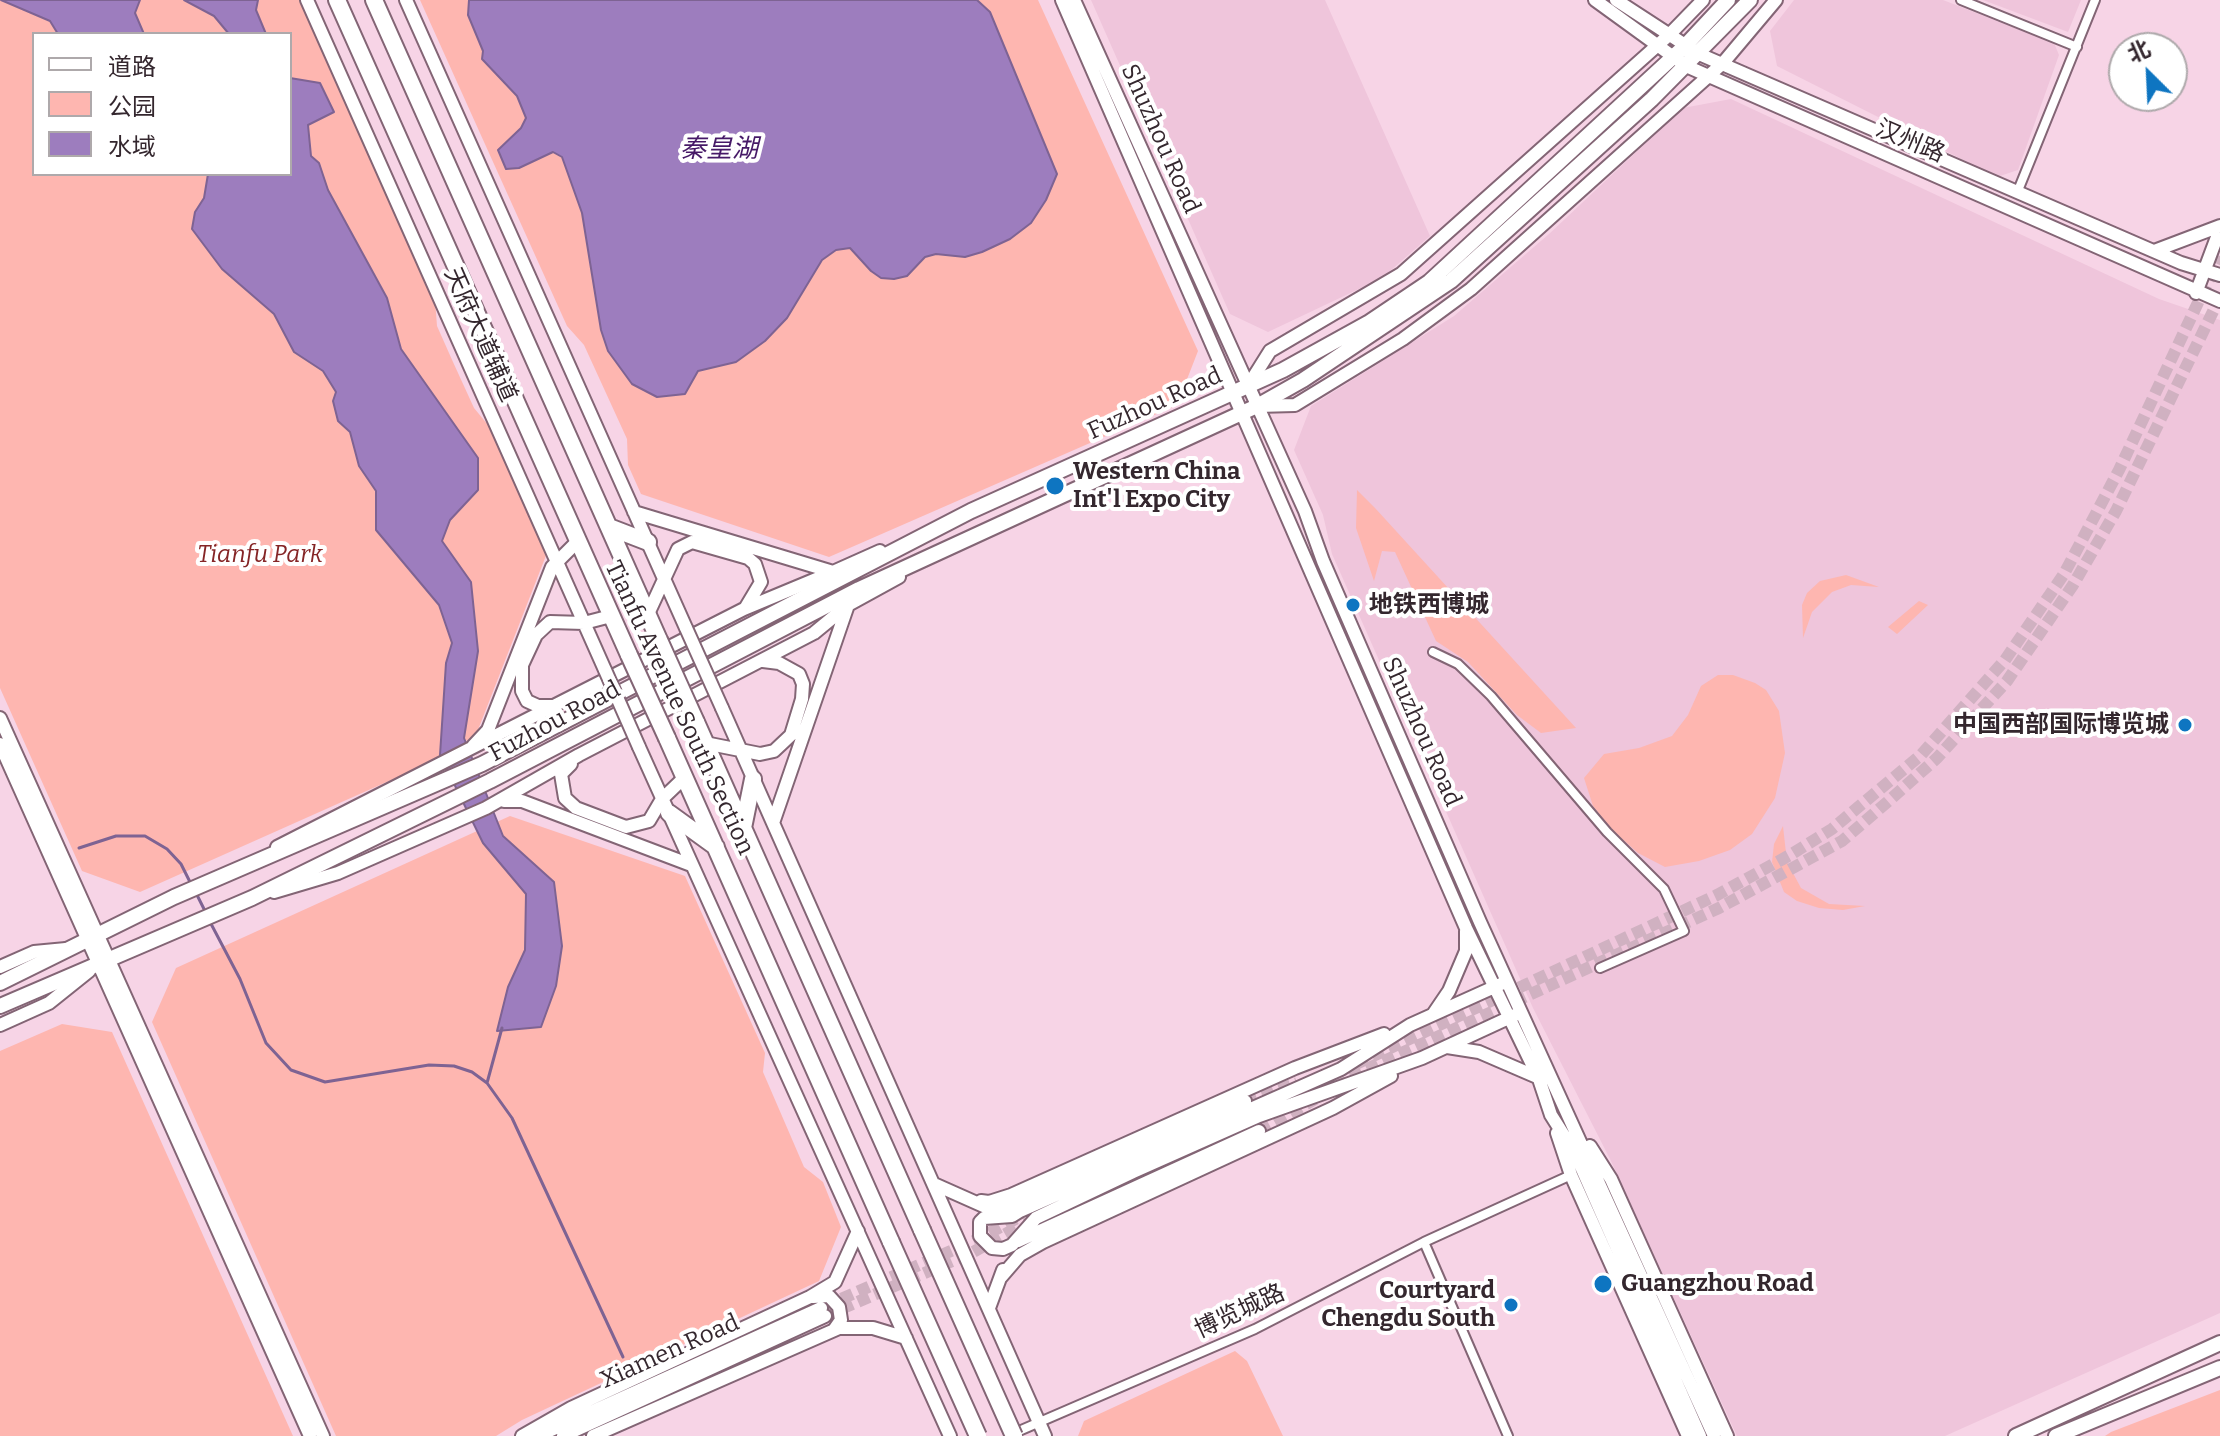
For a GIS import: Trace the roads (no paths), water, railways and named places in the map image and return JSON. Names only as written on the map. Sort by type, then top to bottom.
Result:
[{"type":"highway","name":"Tianfu Avenue South Section","points":[[374,0],[1011,1436]]},
{"type":"highway","name":"Tianfu Avenue South Section","points":[[339,3],[978,1436]]},
{"type":"highway","points":[[609,527],[648,542]]},
{"type":"highway","points":[[743,828],[753,779]]},
{"type":"highway","points":[[665,806],[717,848]]},
{"type":"main road","name":"天府大道辅道","points":[[307,0],[691,865],[950,1436]]},
{"type":"main road","points":[[406,0],[1045,1436]]},
{"type":"main road","name":"Shuzhou Road","points":[[1062,0],[1466,928],[1501,983]]},
{"type":"main road","name":"Shuzhou Road","points":[[1074,0],[1257,406],[1501,983],[1564,1105],[1714,1436]]},
{"type":"main road","name":"汉州路","points":[[1595,0],[1655,47],[1707,77],[2220,301]]},
{"type":"main road","name":"汉州路","points":[[1616,0],[1699,54],[2017,193],[2154,251],[2220,275]]},
{"type":"main road","name":"Fuzhou Road","points":[[1248,386],[1270,351],[1401,274],[1669,35],[1703,0]]},
{"type":"main road","name":"Fuzhou Road","points":[[0,983],[220,876],[482,764],[971,511],[1232,394],[1368,323],[1429,282],[1685,46],[1728,0]]},
{"type":"main road","name":"Fuzhou Road","points":[[0,1006],[252,898],[490,781],[859,589],[1257,406],[1358,345],[1451,281],[1699,54],[1750,0]]},
{"type":"main road","name":"Fuzhou Road","points":[[1257,406],[1295,405],[1403,339],[1471,289],[1723,63],[1776,0]]},
{"type":"main road","points":[[2196,293],[2207,271],[2220,227]]},
{"type":"main road","points":[[2154,251],[2220,227]]},
{"type":"main road","points":[[238,868],[317,824],[460,756],[744,609],[971,511]]},
{"type":"main road","points":[[634,512],[833,572]]},
{"type":"main road","points":[[486,808],[579,755],[814,633],[848,605],[969,539]]},
{"type":"main road","points":[[460,756],[488,730],[556,561],[577,542]]},
{"type":"main road","points":[[648,614],[678,549],[692,542],[748,558],[755,564],[761,582],[744,609]]},
{"type":"main road","points":[[773,823],[848,605]]},
{"type":"main road","points":[[559,706],[538,706],[527,701],[520,679],[522,665],[545,625],[558,621],[584,623],[611,616]]},
{"type":"main road","points":[[705,743],[760,754],[783,744],[791,735],[802,699],[799,674],[779,663],[763,661]]},
{"type":"main road","points":[[0,718],[46,837]]},
{"type":"main road","points":[[0,744],[66,878],[323,1436]]},
{"type":"main road","points":[[579,755],[561,774],[565,798],[576,808],[626,827],[649,821],[665,806],[685,777]]},
{"type":"main road","points":[[252,898],[338,873],[509,799],[522,801],[691,865]]},
{"type":"main road","points":[[66,878],[99,935],[104,961],[310,1436]]},
{"type":"main road","points":[[1433,1015],[1449,991],[1466,951],[1466,928]]},
{"type":"main road","points":[[0,967],[34,952],[73,948]]},
{"type":"main road","points":[[0,1025],[49,1003],[104,961]]},
{"type":"main road","points":[[965,1197],[989,1202],[1011,1195],[1295,1068],[1410,1025],[1501,983]]},
{"type":"main road","points":[[989,1308],[1012,1245],[1036,1218],[1259,1116],[1422,1058],[1516,1015]]},
{"type":"main road","name":"Shuzhou Road","points":[[1516,1015],[1551,1115],[1575,1153],[1700,1436]]},
{"type":"main road","points":[[1259,1131],[1012,1245],[992,1248],[980,1236],[980,1222],[984,1218],[1012,1216],[1341,1069],[1410,1025]]},
{"type":"main road","points":[[1447,1047],[1479,1052],[1521,1067],[1539,1079]]},
{"type":"main road","points":[[1001,1277],[1020,1255],[1043,1242],[1333,1108],[1422,1058]]},
{"type":"main road","points":[[988,1208],[1041,1194],[1245,1101]]},
{"type":"main road","points":[[1564,1105],[1611,1179],[1727,1436]]},
{"type":"main road","points":[[1551,1115],[1571,1175],[1688,1436]]},
{"type":"main road","points":[[934,1184],[988,1208],[1020,1211]]},
{"type":"main road","points":[[522,1436],[571,1408],[810,1297],[835,1282],[858,1231]]},
{"type":"main road","points":[[810,1297],[835,1300],[841,1314],[834,1330]]},
{"type":"main road","name":"Xiamen Road","points":[[538,1436],[823,1312],[563,1436]]},
{"type":"main road","points":[[593,1436],[834,1330],[873,1328],[906,1338]]},
{"type":"main road","points":[[2016,1436],[2220,1343]]},
{"type":"main road","points":[[2056,1436],[2220,1368]]},
{"type":"main road","points":[[2077,1436],[2104,1414]]},
{"type":"street","points":[[1961,0],[2077,47]]},
{"type":"street","points":[[2017,193],[2095,0]]},
{"type":"street","points":[[1433,652],[1458,664],[1491,696],[1607,832],[1664,889],[1684,931],[1600,968]]},
{"type":"street","name":"博览城路","points":[[1011,1436],[1038,1421],[1255,1329],[1424,1242],[1571,1175]]},
{"type":"street","points":[[1424,1242],[1508,1436]]},
{"type":"water","points":[[1,0],[140,0],[135,13],[143,32],[57,32],[50,21]]},
{"type":"water","points":[[184,0],[258,0],[256,10],[265,32],[227,32],[214,16]]},
{"type":"water","name":"秦皇湖","points":[[469,0],[977,0],[990,12],[1057,174],[1046,200],[1031,223],[1010,239],[982,252],[965,257],[936,254],[925,257],[907,276],[894,279],[881,278],[871,271],[850,248],[836,250],[822,260],[787,318],[765,341],[736,362],[698,371],[685,394],[657,397],[632,384],[608,351],[601,330],[582,213],[562,157],[553,152],[519,168],[506,169],[498,150],[521,128],[526,118],[517,96],[482,59],[483,51],[468,15]]},
{"type":"water","points":[[292,78],[320,83],[334,112],[308,125],[311,156],[319,163],[328,190],[387,298],[401,349],[478,458],[478,490],[450,520],[442,541],[471,582],[478,651],[464,738],[503,836],[554,882],[562,946],[556,986],[541,1027],[497,1031],[508,987],[525,950],[526,894],[483,843],[440,755],[446,663],[452,643],[439,605],[376,530],[376,491],[359,466],[350,432],[338,421],[333,401],[336,392],[323,371],[294,352],[274,314],[222,269],[192,229],[195,212],[204,198],[208,176],[292,176]]},
{"type":"waterway","points":[[79,848],[116,836],[145,836],[167,849],[181,864],[191,884]]},
{"type":"waterway","points":[[195,891],[206,913]]},
{"type":"waterway","points":[[209,920],[240,979],[266,1043],[291,1070],[325,1082],[429,1065],[454,1066],[472,1072],[487,1083],[512,1118],[623,1357]]},
{"type":"waterway","points":[[487,1083],[502,1028]]},
{"type":"tunnel","points":[[1356,1064],[1717,895],[1832,829],[1921,755],[2005,660],[2064,574],[2119,470],[2220,256]]},
{"type":"tunnel","points":[[1334,1084],[1719,908],[1842,841],[1892,798],[1937,758],[2007,681],[2073,585],[2116,511],[2220,297]]},
{"type":"tunnel","points":[[1245,1101],[1297,1083]]},
{"type":"tunnel","points":[[1259,1131],[1315,1099]]},
{"type":"tunnel","points":[[825,1306],[974,1241],[1023,1215]]},
{"type":"tunnel","points":[[825,1316],[973,1252],[1018,1227]]},
{"type":"place","name":"Western China Int'l Expo City","points":[[1055,486]]},
{"type":"place","name":"地铁西博城","points":[[1353,605]]},
{"type":"place","name":"中国西部国际博览城","points":[[2185,725]]},
{"type":"place","name":"Guangzhou Road","points":[[1603,1284]]},
{"type":"place","name":"Courtyard Chengdu South","points":[[1511,1305]]},
{"type":"park label","name":"Tianfu Park","points":[[260,555]]}]
